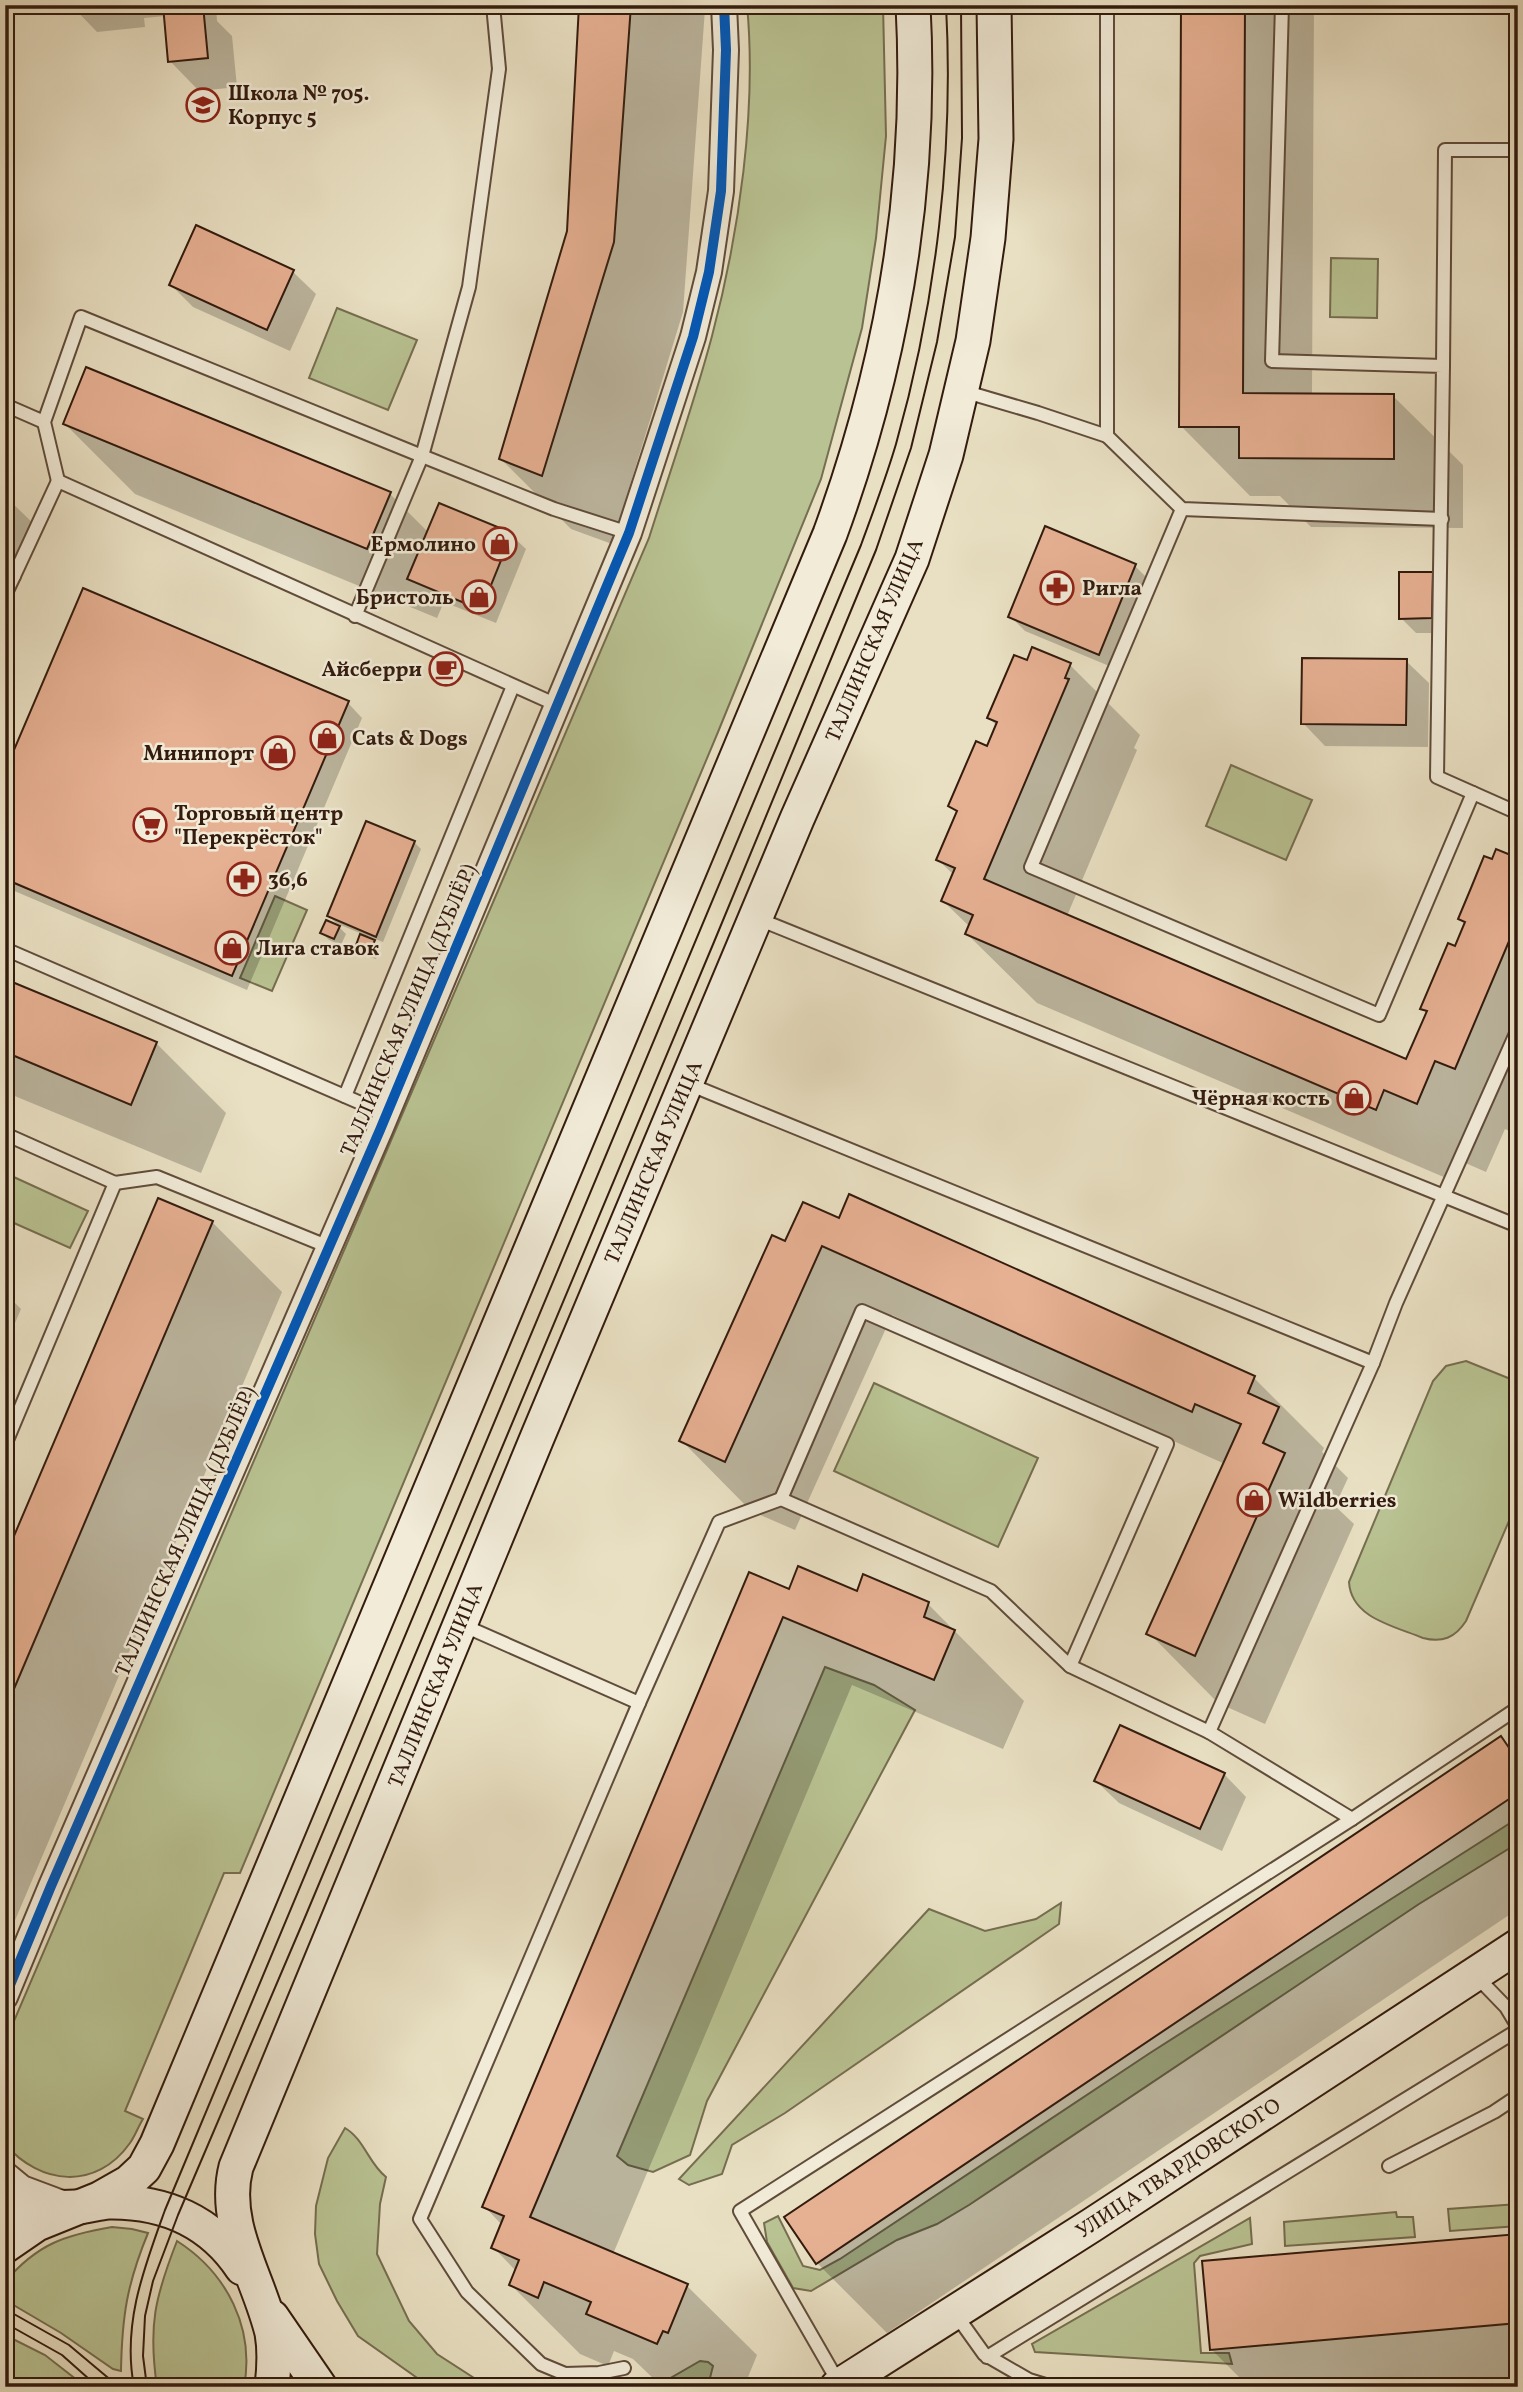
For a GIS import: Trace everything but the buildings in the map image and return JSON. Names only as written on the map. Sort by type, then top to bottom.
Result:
[{"type":"main road","name":"ТАЛЛИНСКАЯ УЛИЦА","points":[[5,2246],[37,2224],[99,2199],[129,2182],[144,2168],[157,2144],[834,522],[876,392],[895,301],[913,150],[916,49],[914,5]]},
{"type":"main road","name":"ТАЛЛИНСКАЯ УЛИЦА","points":[[272,2387],[272,2335],[233,2215],[236,2167],[686,1083],[912,559],[946,455],[973,341],[986,251],[994,164],[994,5]]},
{"type":"main road","name":"УЛИЦА ТВАРДОВСКОГО","points":[[839,2386],[1103,2218],[1518,1946]]},
{"type":"main road","name":"ТАЛЛИНСКАЯ УЛИЦА","points":[[80,2207],[106,2202],[148,2206],[195,2221],[225,2245],[259,2294]]},
{"type":"main road","points":[[5,2209],[80,2207]]},
{"type":"main road","points":[[259,2294],[320,2387]]},
{"type":"street","name":"ТАЛЛИНСКАЯ УЛИЦА (ДУБЛЁР)","points":[[5,1997],[13,1957],[329,1247],[629,533],[693,337],[709,272],[722,180],[726,50],[724,5]]},
{"type":"street","points":[[5,2174],[22,2188],[57,2202],[80,2207]]},
{"type":"lane","points":[[355,616],[422,456],[469,287],[499,69],[493,5]]},
{"type":"lane","points":[[1107,5],[1107,436]]},
{"type":"lane","points":[[1282,5],[1272,361],[1443,366]]},
{"type":"lane","points":[[1518,150],[1445,150],[1437,777],[1518,813]]},
{"type":"lane","points":[[5,595],[10,574],[58,481],[44,422],[81,317],[554,509],[629,533]]},
{"type":"lane","points":[[963,391],[1038,412],[1107,436],[1182,509],[1442,519]]},
{"type":"lane","points":[[5,405],[44,422]]},
{"type":"lane","points":[[58,481],[556,705]]},
{"type":"lane","points":[[1182,509],[1031,867],[1379,1015],[1473,793]]},
{"type":"lane","points":[[345,1096],[513,686]]},
{"type":"lane","points":[[756,918],[1518,1226]]},
{"type":"lane","points":[[5,949],[386,1114]]},
{"type":"lane","points":[[1209,1732],[1518,1029]]},
{"type":"lane","points":[[686,1083],[1373,1363]]},
{"type":"lane","points":[[5,1135],[115,1183],[157,1177],[329,1247]]},
{"type":"lane","points":[[5,1445],[115,1183]]},
{"type":"lane","points":[[781,1499],[862,1311],[1167,1444],[1070,1666]]},
{"type":"lane","points":[[624,2368],[599,2374],[565,2374],[541,2364],[467,2292],[420,2219],[639,1703],[719,1522],[781,1499],[991,1591],[1070,1666],[1209,1732],[1352,1819]]},
{"type":"lane","points":[[460,1625],[639,1703]]},
{"type":"lane","points":[[839,2386],[740,2211],[1352,1819],[1518,1708]]},
{"type":"lane","points":[[987,2357],[1517,2026],[1506,2007],[1474,1974]]},
{"type":"lane","points":[[1389,2166],[1494,2112],[1518,2096]]},
{"type":"lane","points":[[954,2312],[987,2357],[1029,2380],[1052,2387]]},
{"type":"lane","points":[[1501,2387],[1518,2385]]},
{"type":"green space","points":[[747,5],[883,5],[886,136],[876,238],[862,328],[821,479],[718,732],[240,1873],[224,1873],[125,2111],[143,2119],[130,2143],[116,2159],[101,2169],[68,2177],[51,2174],[19,2158],[5,2144],[5,2042],[649,538],[705,361],[722,297],[738,214],[750,87]]},
{"type":"green space","points":[[1331,258],[1378,259],[1377,318],[1330,317]]},
{"type":"green space","points":[[337,308],[417,340],[388,410],[309,378]]},
{"type":"green space","points":[[1518,429],[1518,652],[1512,652]]},
{"type":"green space","points":[[1231,765],[1312,800],[1286,860],[1206,826]]},
{"type":"green space","points":[[275,896],[307,910],[272,991],[240,978]]},
{"type":"green space","points":[[5,1173],[88,1211],[70,1248],[5,1219]]},
{"type":"green space","points":[[1466,1361],[1518,1382],[1518,1500],[1466,1621],[1448,1638],[1430,1639],[1387,1624],[1366,1612],[1357,1604],[1349,1582],[1433,1381],[1446,1366]]},
{"type":"green space","points":[[874,1383],[1038,1458],[998,1547],[834,1471]]},
{"type":"green space","points":[[825,1667],[874,1685],[915,1710],[707,2101],[690,2155],[653,2172],[628,2165],[617,2156]]},
{"type":"green space","points":[[1518,1818],[1518,1843],[1419,1904],[969,2205],[937,2224],[897,2240],[811,2291],[793,2288],[767,2242],[764,2223],[778,2216],[803,2266],[820,2270],[1150,2053]]},
{"type":"green space","points":[[1061,1903],[1059,1924],[785,2113],[732,2145],[722,2174],[689,2185],[679,2179],[929,1909],[985,1931],[1036,1919]]},
{"type":"green space","points":[[345,2128],[357,2138],[386,2177],[380,2204],[377,2254],[409,2321],[437,2354],[488,2387],[430,2387],[358,2336],[337,2301],[319,2264],[315,2234],[316,2206],[328,2158]]},
{"type":"green space","points":[[1518,2204],[1518,2226],[1450,2231],[1448,2209]]},
{"type":"green space","points":[[1396,2212],[1397,2217],[1413,2217],[1415,2237],[1285,2246],[1284,2222]]},
{"type":"green space","points":[[1250,2218],[1252,2244],[1200,2256],[1194,2263],[1201,2353],[1229,2353],[1232,2364],[1035,2352],[1032,2344]]},
{"type":"green space","points":[[112,2227],[148,2233],[127,2300],[121,2371],[113,2369],[61,2333],[5,2300],[5,2282],[29,2258],[66,2238]]},
{"type":"green space","points":[[177,2241],[210,2269],[233,2304],[241,2323],[245,2344],[244,2387],[157,2387],[153,2346],[155,2312],[163,2279]]},
{"type":"green space","points":[[5,2335],[45,2355],[86,2387],[5,2387]]},
{"type":"green space","points":[[700,2361],[713,2366],[710,2378],[697,2387],[655,2387]]},
{"type":"tram line","points":[[134,2387],[131,2364],[133,2319],[143,2275],[165,2210],[861,545],[884,482],[910,391],[932,282],[947,116],[946,5]]},
{"type":"tram line","points":[[147,2387],[143,2356],[145,2316],[153,2281],[178,2215],[714,942],[876,550],[911,448],[937,342],[955,237],[962,138],[961,5]]},
{"type":"tram line","points":[[5,2309],[69,2345],[119,2387]]},
{"type":"tram line","points":[[5,2323],[62,2355],[98,2387]]},
{"type":"cycle path","points":[[5,1997],[380,1130],[629,533],[693,337],[709,272],[721,191],[726,50],[724,5]]},
{"type":"place","name":"Школа № 705. Корпус 5","points":[[203,105]]},
{"type":"place","name":"Ермолино","points":[[500,544]]},
{"type":"place","name":"Ригла","points":[[1057,588]]},
{"type":"place","name":"Бристоль","points":[[479,597]]},
{"type":"place","name":"Айсберри","points":[[446,669]]},
{"type":"place","name":"Cats & Dogs","points":[[327,738]]},
{"type":"place","name":"Минипорт","points":[[278,753]]},
{"type":"place","name":"Торговый центр \"Перекрёсток\"","points":[[150,825]]},
{"type":"place","name":"36,6","points":[[244,879]]},
{"type":"place","name":"Лига ставок","points":[[232,948]]},
{"type":"place","name":"Чёрная кость","points":[[1354,1098]]},
{"type":"place","name":"Wildberries","points":[[1254,1500]]}]
